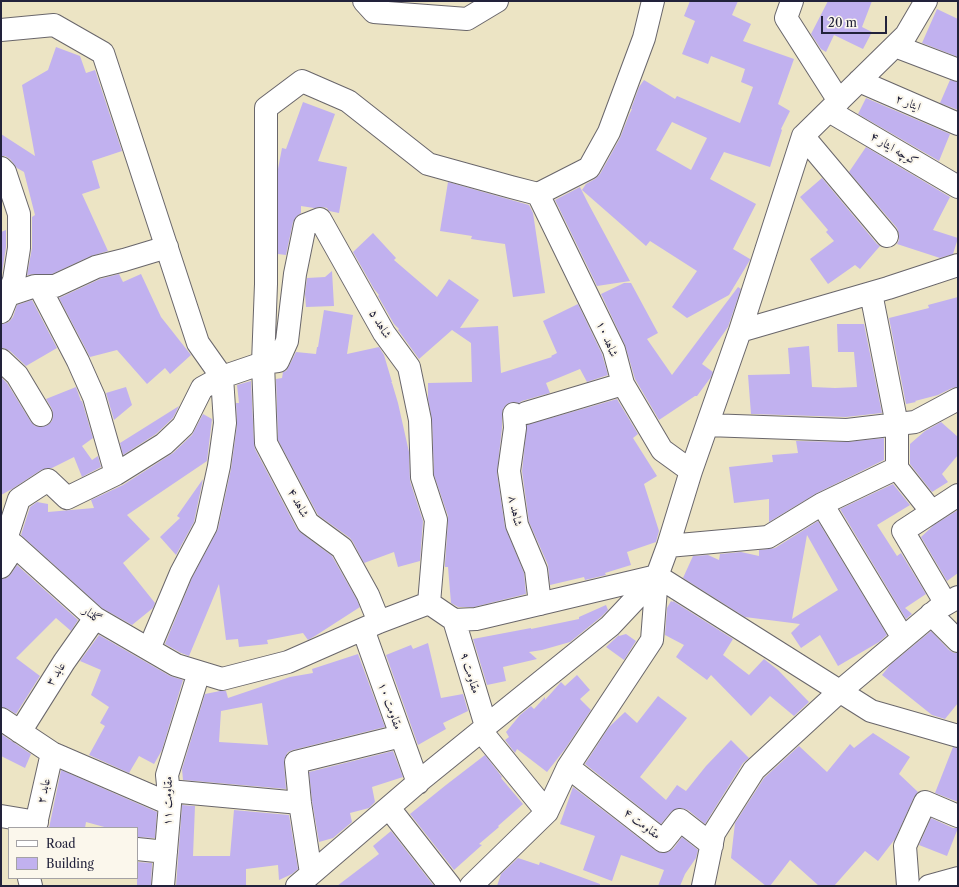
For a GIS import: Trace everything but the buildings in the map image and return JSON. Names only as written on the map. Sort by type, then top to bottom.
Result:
[{"type":"street","points":[[364,1],[374,12],[467,19],[497,1]]},
{"type":"street","points":[[538,194],[589,168],[608,132],[644,38],[653,1]]},
{"type":"street","points":[[792,1],[786,18],[834,106]]},
{"type":"street","points":[[471,886],[547,812],[568,767],[652,640],[657,576],[668,546],[691,471],[740,331],[803,136],[906,35],[926,1]]},
{"type":"street","points":[[1,30],[54,25],[103,53],[198,342],[222,377],[225,423],[219,466],[206,526],[181,573],[149,650]]},
{"type":"street","points":[[895,46],[958,70]]},
{"type":"street","name":"شاهد ۴","points":[[371,625],[368,595],[342,548],[308,523],[266,443],[263,363],[266,284],[266,108],[302,81],[348,102],[428,164],[538,194]]},
{"type":"street","name":"ایثار ۲","points":[[859,81],[958,124]]},
{"type":"street","name":"کوچه ایثار ۴","points":[[834,106],[958,187]]},
{"type":"street","points":[[803,136],[887,236]]},
{"type":"street","points":[[1,168],[5,172],[19,214],[19,248],[14,280],[4,303]]},
{"type":"street","name":"شاهد ۱۰","points":[[538,194],[614,350],[623,384],[662,450],[691,471]]},
{"type":"street","name":"شاهد ۵","points":[[263,363],[278,361],[287,341],[295,274],[305,225],[320,220],[384,333],[409,367],[420,420],[422,477],[436,520],[430,603]]},
{"type":"street","points":[[4,303],[35,286],[55,286],[96,267],[167,247]]},
{"type":"street","points":[[740,331],[958,266]]},
{"type":"street","points":[[39,286],[78,360],[94,397],[116,474]]},
{"type":"street","points":[[871,293],[896,425],[897,468],[932,512]]},
{"type":"street","points":[[1,360],[16,375],[41,415]]},
{"type":"street","points":[[1,567],[19,499],[48,480],[68,498],[116,474],[164,444],[183,426],[202,388],[222,377],[263,363]]},
{"type":"street","name":"شاهد ۸","points":[[540,604],[536,570],[516,525],[508,471],[515,428],[520,414],[623,384]]},
{"type":"street","points":[[707,425],[847,430],[896,425],[915,422],[958,399]]},
{"type":"street","points":[[668,546],[768,537],[822,504],[897,468]]},
{"type":"street","points":[[958,495],[903,532],[945,605],[958,641]]},
{"type":"street","points":[[822,504],[903,638]]},
{"type":"street","name":"گلنار","points":[[8,540],[95,618],[176,665],[222,679],[288,662],[371,625],[430,603]]},
{"type":"street","points":[[430,603],[454,620],[476,619],[657,576],[871,711],[958,736]]},
{"type":"street","points":[[304,880],[483,729],[610,626],[657,576]]},
{"type":"street","points":[[703,886],[714,833],[754,770],[840,692],[903,638],[945,605]]},
{"type":"street","name":"عابد ۳","points":[[20,732],[64,662],[95,618]]},
{"type":"street","name":"مقاومت ۹","points":[[454,620],[483,729]]},
{"type":"street","name":"مقاومت ۱۰","points":[[371,625],[402,736],[418,783]]},
{"type":"street","name":"مقاومت ۱۱","points":[[163,886],[170,797],[167,775],[199,672]]},
{"type":"street","points":[[1,719],[52,753],[170,797],[300,803]]},
{"type":"street","points":[[483,729],[547,812]]},
{"type":"street","points":[[304,880],[300,803],[296,762],[402,736]]},
{"type":"street","name":"عابد ۲","points":[[36,825],[52,753]]},
{"type":"street","name":"مقاومت ۴","points":[[568,767],[663,841],[680,820],[712,845]]},
{"type":"street","points":[[908,886],[905,846],[925,802],[958,816]]},
{"type":"street","points":[[389,808],[450,886]]},
{"type":"street","points":[[1,816],[36,825]]},
{"type":"street","points":[[138,849],[166,852]]},
{"type":"street","points":[[929,886],[958,878]]}]
